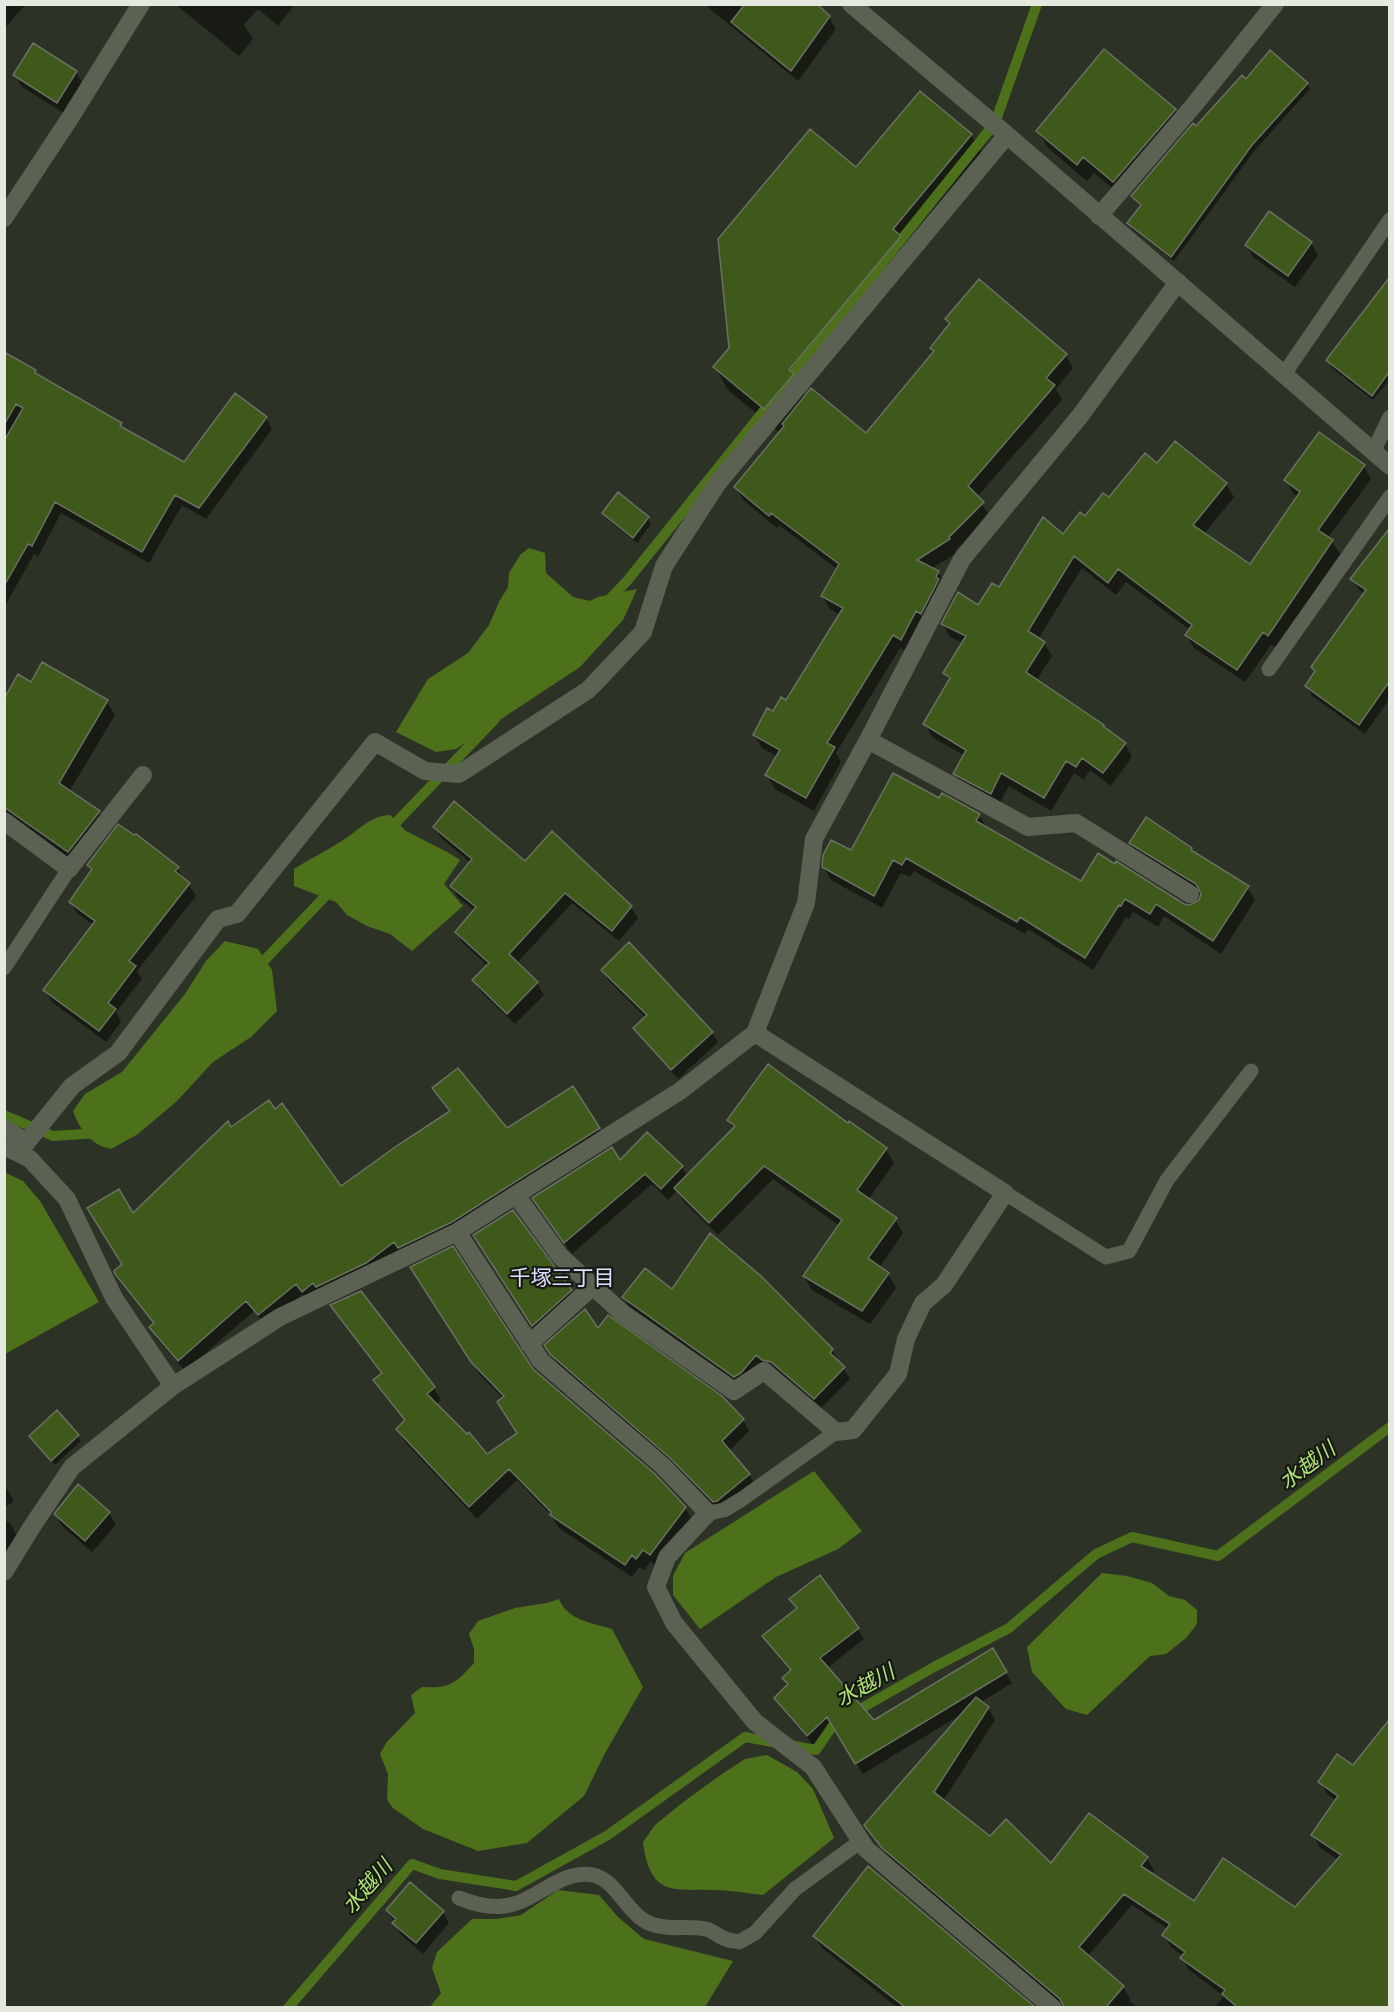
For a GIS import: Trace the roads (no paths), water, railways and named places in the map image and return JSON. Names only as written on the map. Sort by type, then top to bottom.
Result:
[{"type":"street","points":[[4,218],[141,4]]},
{"type":"street","points":[[851,4],[1178,282],[1389,466]]},
{"type":"street","points":[[1100,216],[1194,105],[1275,4]]},
{"type":"street","points":[[173,1386],[114,1298],[67,1199],[17,1147],[72,1086],[118,1053],[218,919],[237,914],[375,742],[425,771],[459,774],[593,685],[643,632],[664,566],[717,484],[997,128]]},
{"type":"street","points":[[4,1572],[72,1467],[173,1386],[280,1317],[457,1232],[680,1091],[755,1033],[806,903],[814,839],[962,559],[1080,416],[1178,282]]},
{"type":"street","points":[[868,740],[1028,828],[1076,823],[1190,894]]},
{"type":"street","points":[[4,821],[69,869],[143,775]]},
{"type":"street","points":[[516,1195],[560,1256],[621,1312],[734,1391],[764,1371],[836,1432],[853,1431],[898,1374],[906,1339],[923,1303],[944,1285],[1005,1193],[755,1033]]},
{"type":"street","points":[[457,1232],[541,1361],[663,1466],[708,1513],[668,1557],[656,1587],[674,1623],[755,1722],[813,1767],[866,1849],[1053,2007]]},
{"type":"street","points":[[529,1344],[593,1286]]},
{"type":"lane","points":[[1284,374],[1389,220]]},
{"type":"lane","points":[[1373,452],[1389,417]]},
{"type":"lane","points":[[1269,669],[1389,497]]},
{"type":"lane","points":[[4,968],[69,869]]},
{"type":"lane","points":[[1005,1193],[1106,1257],[1129,1251],[1167,1180],[1251,1071]]},
{"type":"lane","points":[[4,1127],[17,1147]]},
{"type":"lane","points":[[708,1513],[724,1510],[836,1432]]},
{"type":"lane","points":[[459,1898],[477,1905],[515,1904],[570,1876],[592,1875],[612,1887],[636,1916],[651,1924],[667,1928],[704,1929],[725,1939],[739,1942],[755,1933],[795,1889],[861,1841]]},
{"type":"waterway","points":[[605,604],[627,581],[995,123],[1037,4]]},
{"type":"waterway","points":[[387,832],[495,719]]},
{"type":"waterway","points":[[257,968],[333,888]]},
{"type":"waterway","points":[[4,1115],[53,1136],[99,1133]]},
{"type":"waterway","name":"水越川","points":[[288,2008],[412,1864],[440,1874],[516,1886],[608,1835],[745,1737],[816,1750],[834,1724],[934,1667],[1009,1628],[1096,1554],[1132,1537],[1218,1556],[1390,1427]]},
{"type":"district","name":"千塚三丁目","points":[[562,1277]]}]
